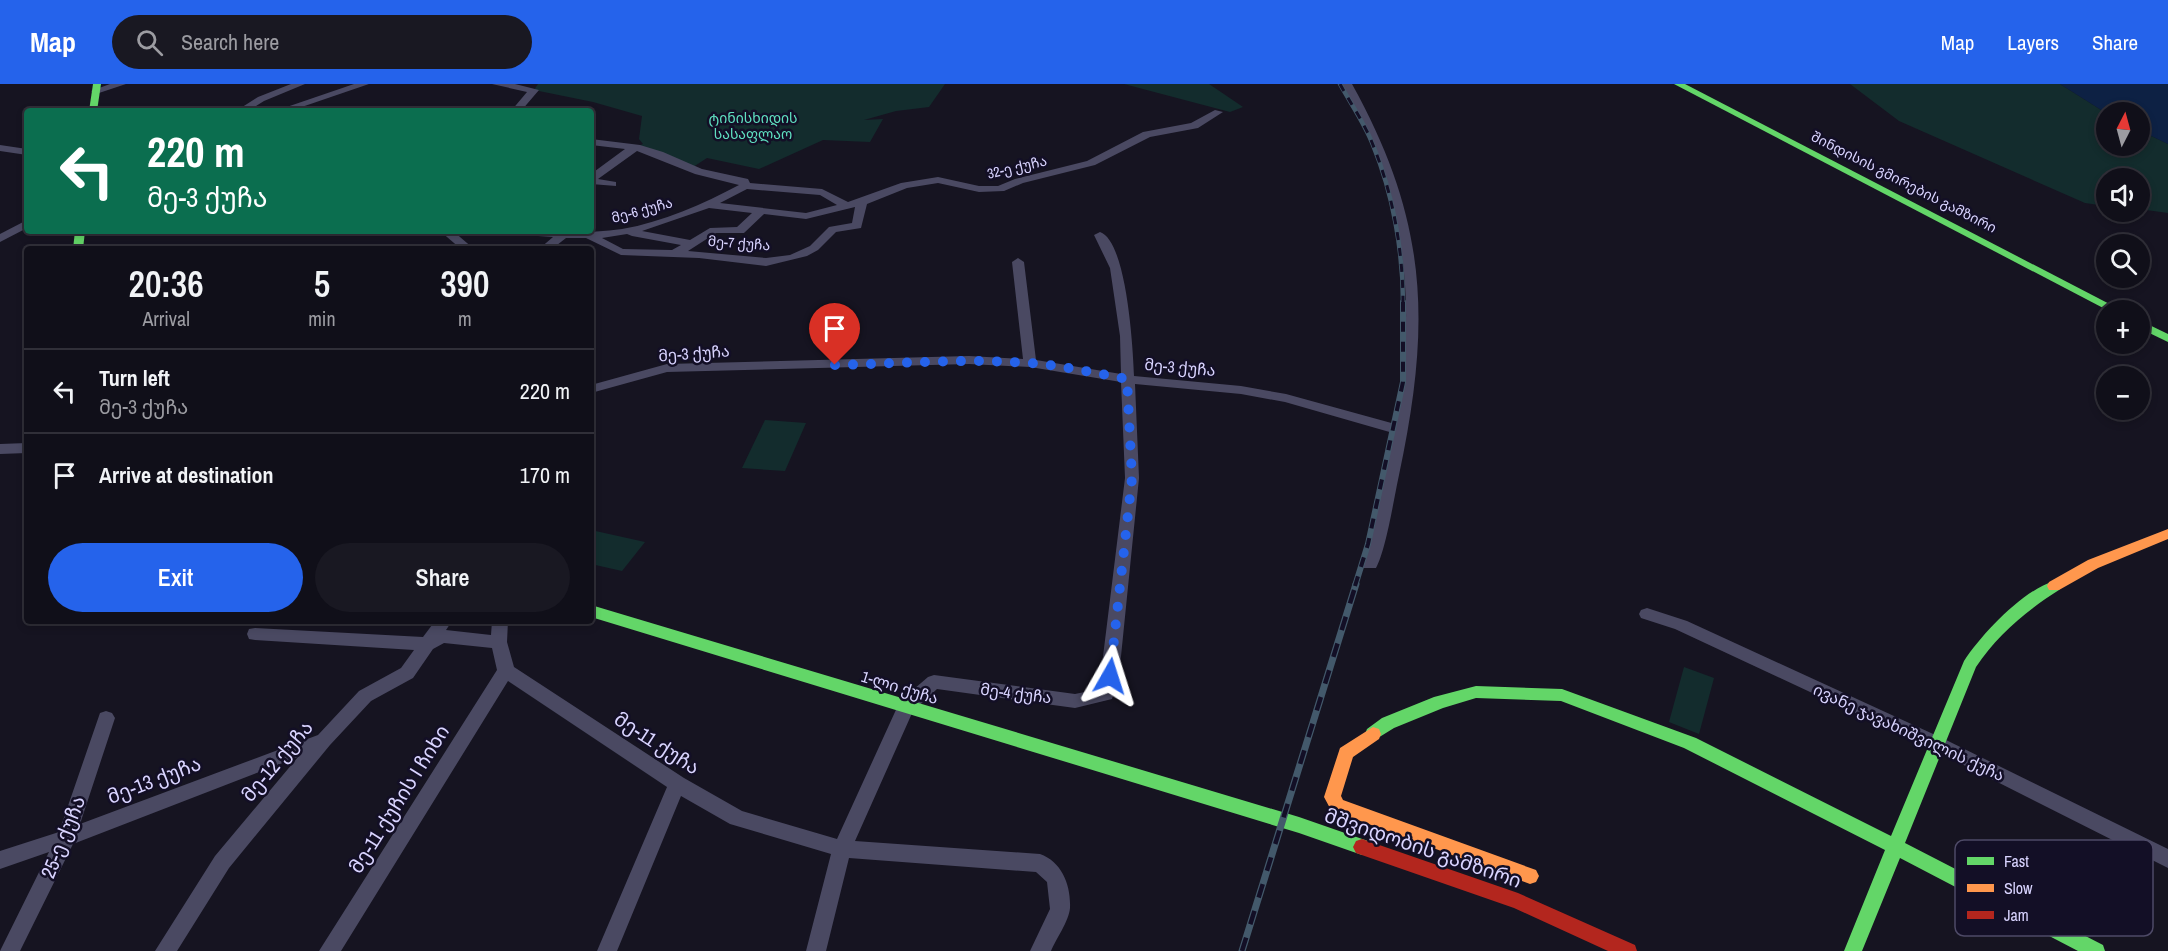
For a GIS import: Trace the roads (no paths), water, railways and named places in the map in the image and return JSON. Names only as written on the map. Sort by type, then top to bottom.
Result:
[{"type":"main road","name":"შინდისის გმირების გამზირი","points":[[1678,84],[2096,300]]},
{"type":"main road","points":[[94,108],[97,88]]},
{"type":"main road","points":[[2150,329],[2168,339]]},
{"type":"main road","points":[[1853,951],[1938,744],[1958,686],[1984,643],[2019,611],[2057,582],[2168,534]]},
{"type":"main road","name":"1-ლი ქუჩა","points":[[594,612],[1200,794]]},
{"type":"main road","points":[[1530,876],[1337,805],[1332,797],[1346,753],[1388,723],[1476,692],[1562,695],[1690,743],[1955,878]]},
{"type":"main road","name":"მშვიდობის გამზირი","points":[[1200,794],[1299,825],[1518,901],[1628,951]]},
{"type":"main road","points":[[2067,936],[2096,951]]},
{"type":"street","points":[[97,88],[121,84]]},
{"type":"street","points":[[246,108],[261,99],[300,84]]},
{"type":"street","points":[[289,108],[364,84]]},
{"type":"street","points":[[497,84],[534,90],[519,108]]},
{"type":"street","points":[[1347,84],[1365,114],[1387,170],[1403,222],[1410,259],[1410,376],[1402,431],[1370,564]]},
{"type":"street","name":"32-ე ქუჩა","points":[[710,206],[806,216],[862,202],[905,185],[938,180],[980,189],[1000,189],[1019,181],[1091,163],[1147,134],[1194,126],[1218,112]]},
{"type":"street","points":[[594,142],[636,147],[659,154],[690,169],[744,181],[745,186],[822,192],[847,206]]},
{"type":"street","points":[[594,178],[619,157],[636,147]]},
{"type":"street","points":[[3,151],[24,152]]},
{"type":"street","points":[[594,181],[612,184]]},
{"type":"street","name":"მე-6 ქუჩა","points":[[576,234],[617,232],[666,221],[710,206],[745,186]]},
{"type":"street","name":"მე-7 ქუჩა","points":[[588,235],[621,252],[734,257],[766,262],[792,258],[814,248],[833,229],[857,226],[862,202]]},
{"type":"street","points":[[673,255],[714,230],[740,231],[761,211]]},
{"type":"street","points":[[0,239],[24,225]]},
{"type":"street","points":[[617,232],[649,235],[690,243]]},
{"type":"street","points":[[450,234],[464,246]]},
{"type":"street","points":[[549,246],[564,234]]},
{"type":"street","points":[[1100,235],[1116,268],[1126,336],[1127,379]]},
{"type":"street","points":[[1018,262],[1030,363]]},
{"type":"street","name":"მე-3 ქუჩა","points":[[594,387],[667,368],[900,364],[969,360],[1030,363],[1127,379],[1241,390],[1286,398],[1402,431]]},
{"type":"street","name":"მე-4 ქუჩა","points":[[906,706],[934,682],[1075,701],[1106,694],[1110,676],[1132,478],[1127,379]]},
{"type":"street","points":[[0,449],[24,448]]},
{"type":"street","name":"ივანე ჯავახიშვილის ქუჩა","points":[[1647,614],[1681,625],[1938,744],[2130,840]]},
{"type":"street","name":"მე-12 ქუჩა","points":[[165,951],[222,862],[324,740],[365,696],[407,673],[442,624]]},
{"type":"street","points":[[500,624],[499,642],[506,671]]},
{"type":"street","points":[[255,634],[429,644],[441,636],[499,642]]},
{"type":"street","name":"მე-11 ქუჩა","points":[[506,671],[677,784],[737,818],[842,849],[1041,863],[1056,878],[1060,909],[1040,951]]},
{"type":"street","name":"მე-11 ქუჩის I ჩიხი","points":[[329,951],[506,671]]},
{"type":"street","points":[[816,951],[842,849],[906,706]]},
{"type":"street","name":"25-ე ქუჩა","points":[[9,951],[66,837],[106,718]]},
{"type":"street","name":"მე-13 ქუჩა","points":[[0,860],[324,740]]},
{"type":"street","points":[[607,951],[677,784]]},
{"type":"street","name":"ივანე ჯავახიშვილის ქუჩა","points":[[2153,852],[2168,859]]},
{"type":"water","points":[[2060,84],[2168,84],[2168,144],[2150,135],[2150,102],[2096,102],[2096,107]]},
{"type":"railway","points":[[1340,84],[1370,137],[1380,164],[1396,223],[1403,283],[1403,382],[1368,544],[1355,586]]},
{"type":"railway","points":[[1242,951],[1356,584]]},
{"type":"park label","name":"ტინისხიდის სასაფლაო","points":[[753,126]]}]
